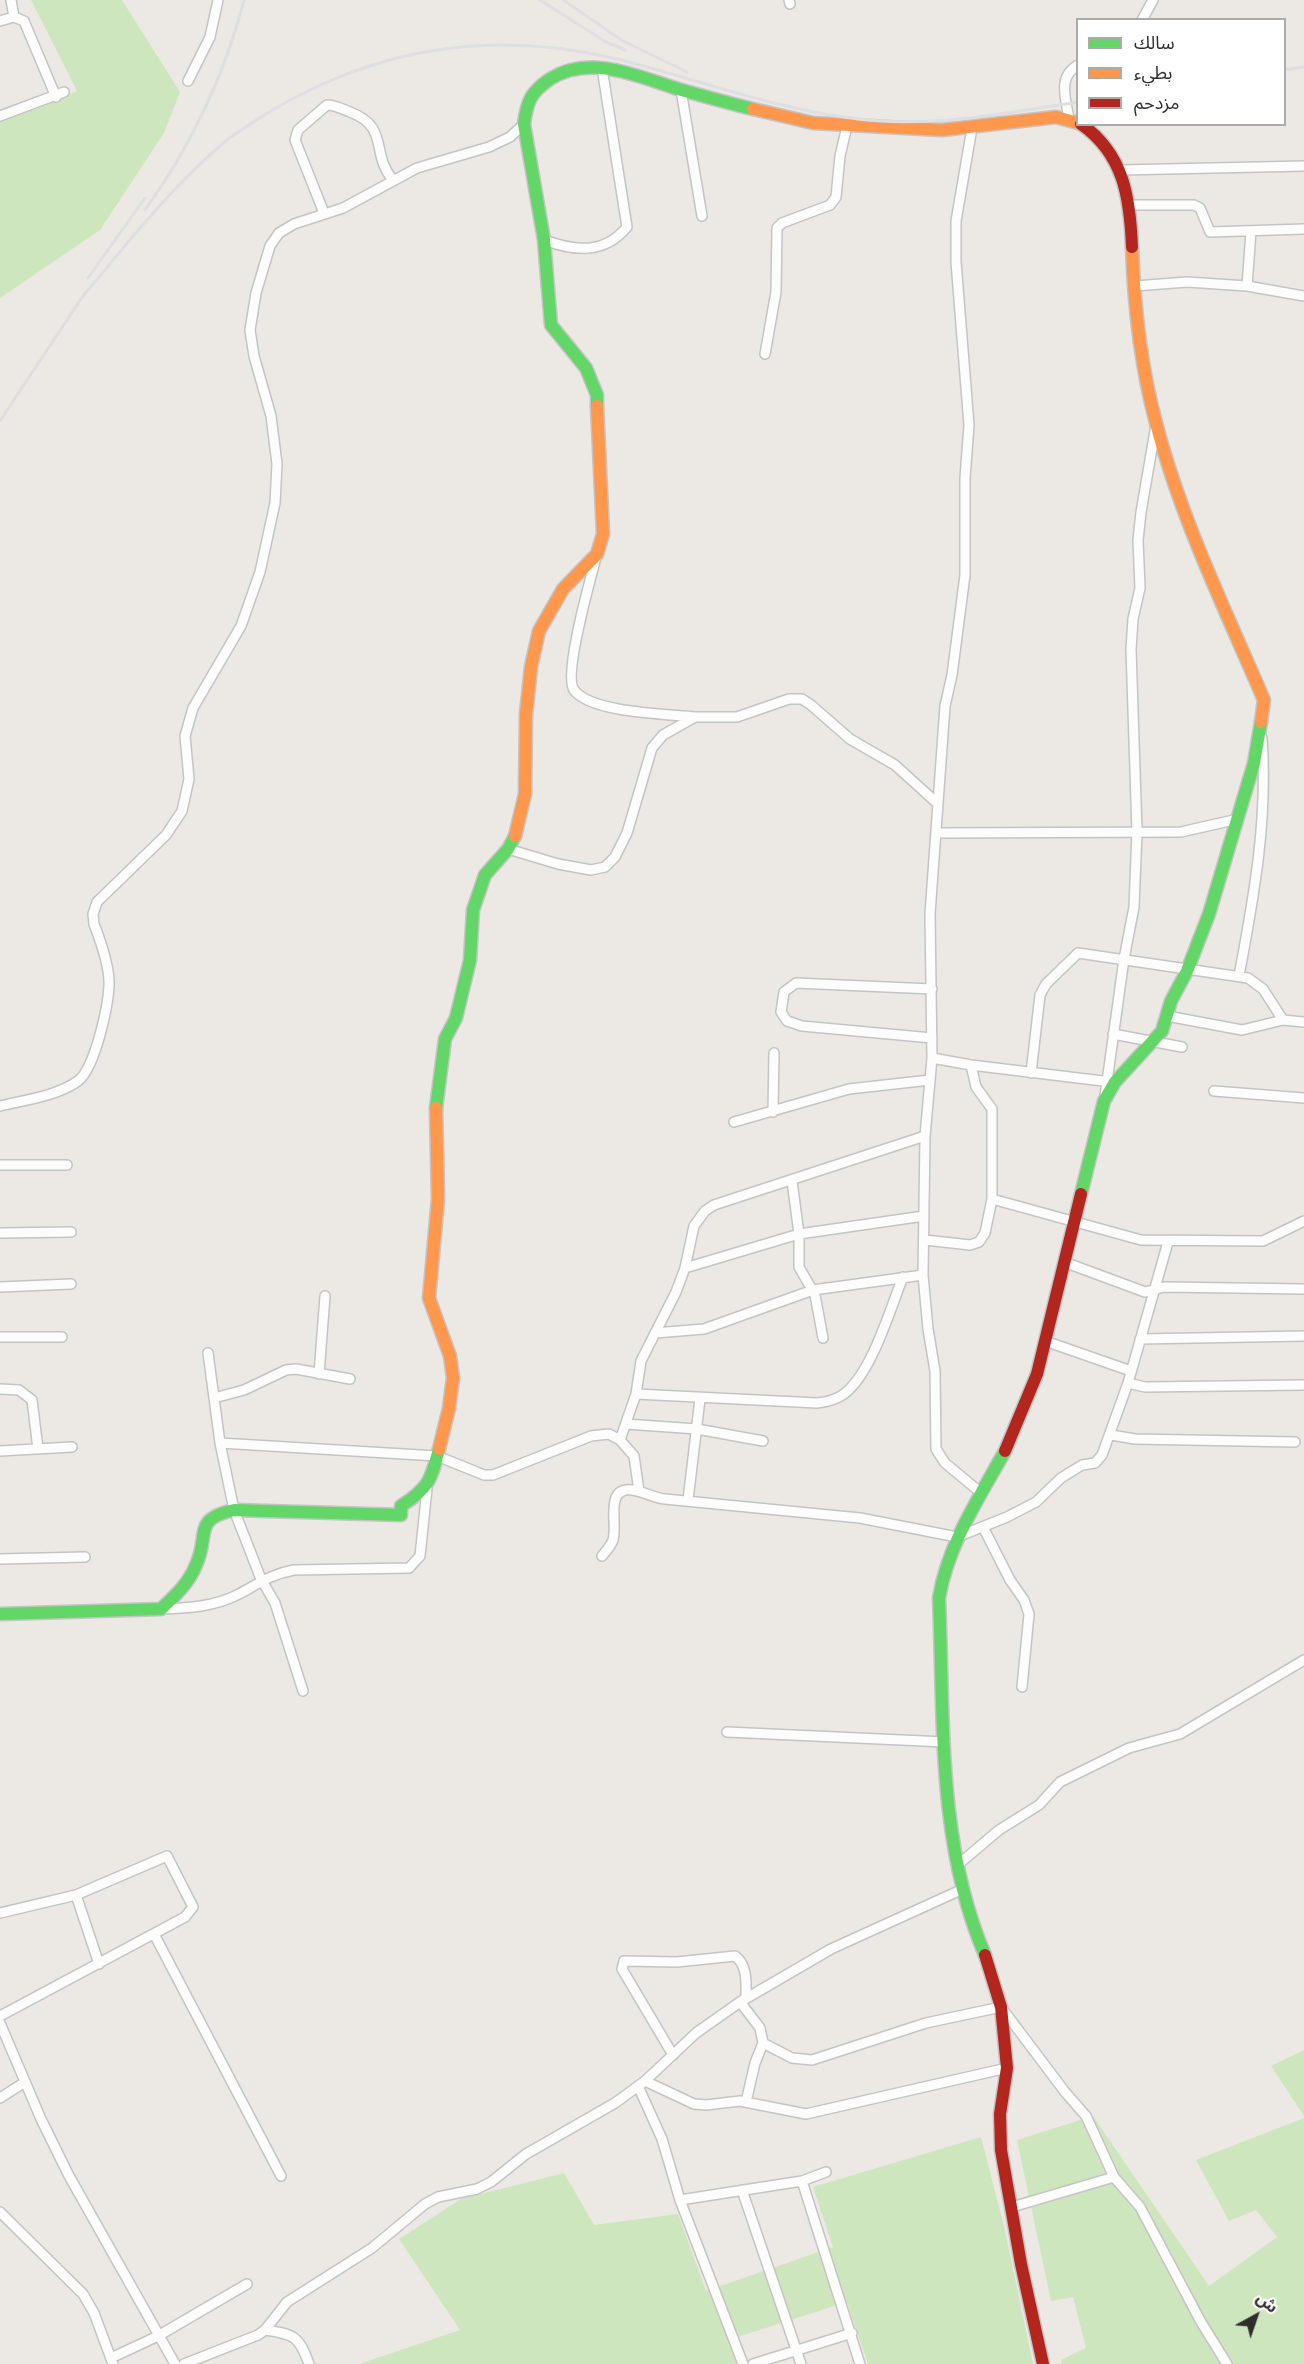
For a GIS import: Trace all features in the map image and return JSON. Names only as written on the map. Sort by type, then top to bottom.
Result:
[{"type":"street","points":[[11,0],[14,17]]},
{"type":"street","points":[[188,81],[210,37],[218,0]]},
{"type":"street","points":[[1143,18],[1153,0]]},
{"type":"street","points":[[0,21],[14,17],[24,21],[60,94],[0,116]]},
{"type":"street","points":[[938,804],[895,765],[850,739],[802,699],[777,701],[737,717],[695,717],[603,706],[584,698],[574,690],[570,669],[603,534],[597,395],[586,368],[551,325],[544,240],[524,124],[526,108],[535,89],[549,78],[563,71],[580,67],[602,68],[654,80],[681,90],[779,117],[848,126],[917,130],[972,128],[1037,118],[1076,122],[1064,82],[1066,75],[1076,66]]},
{"type":"street","points":[[544,240],[581,250],[597,249],[627,227],[602,68]]},
{"type":"street","points":[[681,90],[702,216]]},
{"type":"street","points":[[324,213],[295,140],[298,130],[329,104],[361,116],[373,126],[378,137],[383,167],[393,180]]},
{"type":"street","points":[[0,1106],[59,1091],[80,1079],[96,1046],[109,985],[94,924],[93,914],[97,902],[166,835],[182,811],[189,779],[185,736],[193,708],[241,626],[260,572],[271,528],[277,485],[276,453],[271,416],[251,342],[256,293],[270,246],[279,233],[294,224],[343,208],[417,168],[489,147],[510,137],[524,124]]},
{"type":"street","points":[[765,354],[776,292],[777,228],[782,223],[830,205],[836,200],[840,156],[848,126]]},
{"type":"street","points":[[932,1058],[1111,1082],[1154,1042],[1187,971],[1209,914],[1261,732],[1264,700],[1189,524],[1156,423],[1144,361],[1129,205],[1121,170],[1091,131],[1083,126]]},
{"type":"street","points":[[972,128],[956,221],[956,262],[969,425],[964,478],[964,575],[952,675],[945,706],[930,914],[932,1058],[925,1136],[923,1275],[935,1371],[936,1449],[945,1462],[980,1492]]},
{"type":"street","points":[[1121,170],[1304,166]]},
{"type":"street","points":[[1129,205],[1194,205],[1200,208],[1210,232],[1304,229]]},
{"type":"street","points":[[1247,286],[1251,231]]},
{"type":"street","points":[[1135,286],[1187,282],[1247,286],[1304,296]]},
{"type":"street","points":[[1043,2364],[1011,2207],[1000,2133],[1000,2114],[1007,2068],[1001,2007],[988,1962],[973,1927],[948,1814],[939,1598],[944,1571],[957,1537],[980,1492],[1012,1439],[1032,1391],[1104,1101],[1111,1082],[1113,1034],[1134,907],[1137,832],[1131,649],[1133,619],[1140,588],[1138,540],[1141,512],[1156,423]]},
{"type":"street","points":[[0,1614],[203,1607],[237,1595],[261,1579],[294,1570],[409,1568],[414,1566],[420,1556],[427,1489],[453,1384],[452,1362],[431,1310],[429,1298],[438,1199],[435,1095],[445,1040],[456,1018],[470,960],[471,921],[476,899],[490,867],[508,849],[518,831],[525,794],[526,714],[537,637],[563,589],[597,554]]},
{"type":"street","points":[[508,849],[558,864],[591,870],[604,867],[615,857],[627,833],[652,748],[663,735],[695,717]]},
{"type":"street","points":[[1239,976],[1259,870],[1265,782],[1261,732]]},
{"type":"street","points":[[937,834],[1181,832],[1238,819]]},
{"type":"street","points":[[1031,1073],[1038,1002],[1046,984],[1078,953],[1187,971],[1239,976],[1263,989],[1283,1020]]},
{"type":"street","points":[[932,989],[796,983],[784,992],[781,1012],[788,1021],[802,1026],[932,1038]]},
{"type":"street","points":[[1167,1016],[1242,1030],[1283,1020],[1304,1022]]},
{"type":"street","points":[[1113,1034],[1182,1047]]},
{"type":"street","points":[[773,1112],[774,1053]]},
{"type":"street","points":[[924,1240],[970,1245],[979,1242],[985,1233],[993,1199],[992,1109],[976,1087],[971,1065]]},
{"type":"street","points":[[734,1122],[849,1089],[930,1080]]},
{"type":"street","points":[[1214,1091],[1304,1098]]},
{"type":"street","points":[[620,1440],[636,1394],[638,1372],[685,1268],[694,1226],[705,1211],[714,1205],[925,1136]]},
{"type":"street","points":[[0,1165],[67,1165]]},
{"type":"street","points":[[792,1181],[799,1234],[799,1267],[813,1290],[823,1338]]},
{"type":"street","points":[[993,1199],[1142,1240],[1168,1242],[1263,1241],[1304,1221]]},
{"type":"street","points":[[685,1268],[799,1234],[924,1216]]},
{"type":"street","points":[[0,1233],[71,1232]]},
{"type":"street","points":[[602,1556],[613,1540],[616,1498],[624,1490],[639,1491],[657,1498],[860,1518],[957,1537],[1036,1502],[1061,1478],[1083,1465],[1095,1463],[1102,1455],[1128,1383],[1168,1242]]},
{"type":"street","points":[[1064,1262],[1145,1292],[1164,1287],[1304,1289]]},
{"type":"street","points":[[655,1333],[704,1329],[813,1290],[923,1275]]},
{"type":"street","points":[[636,1394],[700,1399],[817,1403],[843,1395],[853,1384],[884,1332],[903,1277]]},
{"type":"street","points":[[0,1287],[71,1284]]},
{"type":"street","points":[[319,1374],[325,1296]]},
{"type":"street","points":[[1140,1339],[1304,1336]]},
{"type":"street","points":[[0,1337],[62,1337]]},
{"type":"street","points":[[1046,1341],[1131,1371]]},
{"type":"street","points":[[208,1353],[220,1443],[234,1510],[261,1579],[274,1603],[303,1692]]},
{"type":"street","points":[[214,1398],[244,1390],[286,1370],[297,1369],[350,1379]]},
{"type":"street","points":[[1128,1383],[1145,1387],[1304,1385]]},
{"type":"street","points":[[0,1389],[19,1390],[32,1400],[38,1449]]},
{"type":"street","points":[[688,1500],[700,1399]]},
{"type":"street","points":[[626,1424],[697,1429],[763,1442]]},
{"type":"street","points":[[220,1443],[437,1456],[484,1475],[493,1476],[599,1434],[620,1440],[634,1456],[639,1491]]},
{"type":"street","points":[[1111,1435],[1135,1439],[1295,1442]]},
{"type":"street","points":[[0,1451],[72,1447]]},
{"type":"street","points":[[161,1609],[173,1599],[193,1573],[204,1546],[202,1530],[216,1514],[234,1510],[401,1515],[401,1506],[427,1489]]},
{"type":"street","points":[[983,1527],[1010,1580],[1024,1600],[1029,1614],[1023,1687]]},
{"type":"street","points":[[0,1559],[85,1557]]},
{"type":"street","points":[[960,1863],[999,1830],[1039,1805],[1060,1782],[1129,1748],[1180,1734],[1304,1660]]},
{"type":"street","points":[[726,1732],[945,1742]]},
{"type":"street","points":[[0,1913],[76,1895],[167,1856],[193,1907],[192,1911],[154,1934],[0,2016]]},
{"type":"street","points":[[184,2364],[265,2330],[287,2302],[372,2248],[426,2204],[438,2197],[477,2189],[491,2182],[526,2154],[615,2103],[642,2083],[696,2033],[743,2000],[831,1949],[963,1889]]},
{"type":"street","points":[[76,1895],[99,1964]]},
{"type":"street","points":[[154,1934],[281,2176]]},
{"type":"street","points":[[673,2055],[622,1969],[624,1961],[677,1962],[735,1956],[740,1960],[744,1971],[743,2000],[760,2028],[763,2043],[755,2063],[747,2102]]},
{"type":"street","points":[[763,2043],[792,2058],[812,2060],[926,2023],[1001,2007]]},
{"type":"street","points":[[1001,2007],[1065,2092],[1086,2116],[1114,2177],[1140,2207],[1201,2322],[1227,2364]]},
{"type":"street","points":[[0,2023],[68,2174],[175,2364]]},
{"type":"street","points":[[642,2083],[694,2104],[747,2102],[795,2113],[816,2114],[1007,2068]]},
{"type":"street","points":[[0,2098],[25,2082]]},
{"type":"street","points":[[642,2083],[680,2200],[743,2364]]},
{"type":"street","points":[[680,2200],[802,2181],[826,2172]]},
{"type":"street","points":[[1011,2207],[1114,2177]]},
{"type":"street","points":[[802,2181],[860,2364]]},
{"type":"street","points":[[742,2190],[801,2364]]},
{"type":"street","points":[[0,2212],[83,2294],[94,2313],[112,2361],[247,2284]]},
{"type":"street","points":[[265,2330],[286,2333],[298,2340],[309,2364]]},
{"type":"street","points":[[753,2364],[852,2333]]},
{"type":"green space","points":[[31,0],[122,0],[180,92],[164,133],[100,230],[0,298],[0,120],[77,91]]},
{"type":"green space","points":[[1304,2050],[1304,2116],[1271,2066]]},
{"type":"green space","points":[[1093,2116],[1209,2286],[1277,2237],[1256,2210],[1229,2221],[1196,2160],[1304,2118],[1304,2364],[1062,2364],[1061,2360],[1086,2348],[1073,2297],[1051,2301],[1017,2140]]},
{"type":"green space","points":[[981,2137],[1004,2226],[1033,2364],[868,2364],[847,2302],[728,2340],[737,2364],[359,2364],[460,2330],[399,2239],[461,2199],[564,2173],[594,2225],[678,2214],[706,2291],[833,2247],[813,2187]]},
{"type":"railway","points":[[145,210],[177,161],[204,110],[227,56],[244,0]]},
{"type":"railway","points":[[540,0],[606,42],[625,50]]},
{"type":"railway","points":[[563,0],[623,41],[687,72]]},
{"type":"railway","points":[[80,300],[165,200],[202,163],[248,125],[316,87],[358,70],[442,49],[485,45],[572,50],[617,59],[780,105],[846,118],[880,121],[955,119],[1076,102]]},
{"type":"railway","points":[[1286,70],[1304,67]]},
{"type":"railway","points":[[88,278],[145,198]]},
{"type":"railway","points":[[0,421],[85,293]]},
{"type":"traffic: fast","points":[[597,406],[597,395],[586,368],[551,325],[544,240],[524,124],[531,98],[550,79],[565,72],[581,68],[597,68],[630,74],[753,109]]},
{"type":"traffic: fast","points":[[1081,1194],[1104,1101],[1115,1082],[1162,1031],[1171,1001],[1187,971],[1209,914],[1254,763],[1261,722]]},
{"type":"traffic: fast","points":[[436,1108],[445,1039],[456,1018],[470,960],[473,910],[485,875],[508,849],[515,836]]},
{"type":"traffic: fast","points":[[0,1614],[161,1609],[190,1578],[200,1554],[204,1530],[212,1518],[234,1510],[401,1515],[401,1506],[418,1494],[428,1482],[439,1449]]},
{"type":"traffic: fast","points":[[985,1955],[969,1913],[958,1869],[951,1824],[943,1734],[939,1598],[943,1578],[957,1540],[1005,1451]]},
{"type":"traffic: slow","points":[[753,109],[813,123],[942,130],[1056,117],[1076,122]]},
{"type":"traffic: slow","points":[[1132,247],[1139,336],[1156,423],[1191,529],[1264,700],[1261,722]]},
{"type":"traffic: slow","points":[[515,836],[525,794],[526,714],[531,667],[539,631],[563,589],[597,554],[603,534],[597,406]]},
{"type":"traffic: slow","points":[[436,1108],[438,1199],[429,1298],[450,1356],[453,1378],[449,1408],[439,1449]]},
{"type":"traffic: jam","points":[[1083,126],[1107,149],[1116,163],[1126,194],[1132,247]]},
{"type":"traffic: jam","points":[[1005,1451],[1037,1374],[1081,1194]]},
{"type":"traffic: jam","points":[[985,1955],[1001,2007],[1007,2068],[1000,2114],[1001,2150],[1021,2264],[1043,2364]]}]
